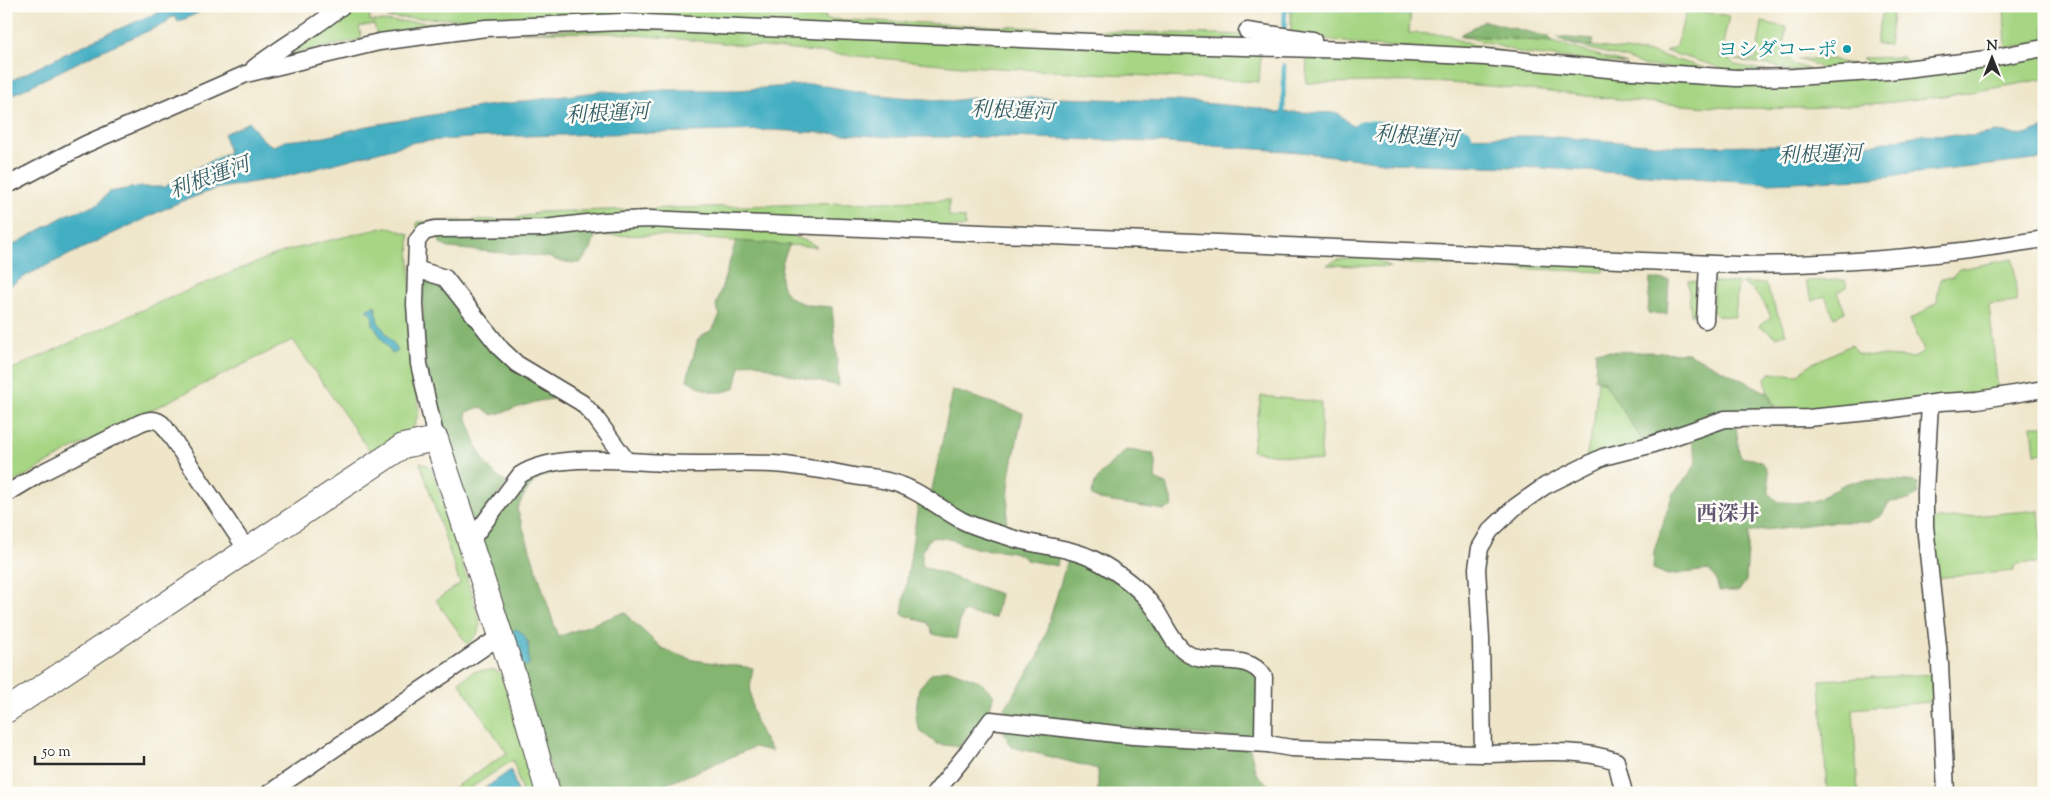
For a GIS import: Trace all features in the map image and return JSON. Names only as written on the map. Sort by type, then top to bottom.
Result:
[{"type":"street","points":[[246,74],[273,53],[326,19],[342,6]]},
{"type":"street","points":[[6,186],[86,144],[246,74],[379,42],[437,33],[512,26],[614,22],[1111,43],[1352,50],[1484,57],[1690,76],[1736,78],[1794,77],[1889,71],[2044,48]]},
{"type":"street","points":[[1247,32],[1337,44],[1352,50]]},
{"type":"street","points":[[548,793],[522,700],[436,439],[419,364],[417,342],[417,241],[424,232],[430,230],[478,228],[544,228],[604,221],[648,219],[1708,264],[1786,265],[1911,258],[2044,239]]},
{"type":"street","points":[[1705,320],[1708,264]]},
{"type":"street","points":[[416,269],[444,278],[501,349],[517,364],[582,403],[595,417],[626,460]]},
{"type":"street","points":[[1483,754],[1478,562],[1480,548],[1490,532],[1515,506],[1545,486],[1603,458],[1650,445],[1725,419],[1808,418],[1880,412],[1930,404],[1978,400],[2044,389]]},
{"type":"street","points":[[1930,404],[1925,526],[1940,664],[1946,793]]},
{"type":"street","points":[[6,494],[41,473],[140,423],[155,420],[164,426],[247,550]]},
{"type":"street","points":[[6,711],[403,446],[436,439]]},
{"type":"street","points":[[469,543],[520,475],[531,468],[547,463],[607,459],[664,463],[785,465],[890,481],[920,493],[963,521],[1017,540],[1056,546],[1094,560],[1125,578],[1141,592],[1186,652],[1208,660],[1253,664],[1264,677],[1263,737],[1268,744]]},
{"type":"street","points":[[269,793],[500,637]]},
{"type":"street","points":[[936,793],[991,720],[1133,736],[1268,744],[1291,748],[1483,754],[1541,752],[1603,756],[1616,761],[1624,793]]},
{"type":"green space","points":[[350,6],[369,6],[370,21],[470,23],[377,36],[374,24],[359,27],[362,39],[283,56]]},
{"type":"green space","points":[[422,6],[820,6],[819,16],[826,16],[825,19],[1133,32],[1254,35],[1317,43],[490,22],[487,19],[387,18]]},
{"type":"green space","points":[[1291,6],[1411,6],[1409,33],[1449,35],[1458,40],[1503,52],[1368,46],[1291,33]]},
{"type":"green space","points":[[1884,6],[1894,6],[1889,45],[1876,44]]},
{"type":"green space","points":[[2004,6],[2044,6],[2044,41],[2006,49]]},
{"type":"green space","points":[[1688,9],[1729,16],[1720,58],[1728,58],[1735,65],[1770,71],[1730,72],[1665,51],[1675,47]]},
{"type":"green space","points":[[1485,21],[1549,37],[1553,42],[1460,35]]},
{"type":"green space","points":[[1762,22],[1786,27],[1782,59],[1790,59],[1793,64],[1809,69],[1789,71],[1775,66],[1735,60],[1756,59]]},
{"type":"green space","points":[[619,27],[1261,53],[1259,82],[962,66],[617,33],[521,32]]},
{"type":"green space","points":[[1460,35],[1553,42],[1627,64],[1526,54]]},
{"type":"green space","points":[[1557,37],[1594,40],[1592,46],[1565,43]]},
{"type":"green space","points":[[1570,44],[1652,53],[1712,70],[1646,66],[1625,58]]},
{"type":"green space","points":[[2044,53],[2044,79],[1929,98],[1813,108],[1700,106],[1431,82],[1306,83],[1307,54],[1401,58],[1678,81]]},
{"type":"green space","points":[[1903,57],[1909,63],[1874,67],[1862,58]]},
{"type":"green space","points":[[1797,59],[1834,59],[1856,65],[1858,68],[1822,70],[1816,65]]},
{"type":"green space","points":[[949,200],[949,217],[965,218],[965,227],[581,219],[417,227],[417,222],[514,219],[540,212]]},
{"type":"green space","points":[[644,224],[760,230],[803,239],[817,247],[650,235],[595,236],[580,228]]},
{"type":"green space","points":[[386,227],[409,234],[413,371],[419,411],[411,430],[373,456],[293,340],[72,449],[6,487],[6,372],[153,305],[274,255]]},
{"type":"green space","points":[[580,228],[595,236],[591,250],[580,263],[562,262],[548,257],[448,248],[440,243],[438,234]]},
{"type":"green space","points":[[736,241],[790,245],[782,266],[781,281],[783,288],[793,299],[802,303],[832,307],[839,386],[791,375],[753,362],[740,366],[735,388],[728,391],[710,391],[687,380],[698,339],[713,329],[720,315],[716,306]]},
{"type":"green space","points":[[1378,254],[1606,264],[1603,272],[1396,263]]},
{"type":"green space","points":[[1363,255],[1370,256],[1390,267],[1327,265],[1337,260]]},
{"type":"green space","points":[[2013,259],[2017,302],[1989,305],[1998,391],[1804,414],[1774,406],[1766,387],[1765,378],[1770,373],[1798,375],[1809,365],[1851,345],[1857,353],[1864,355],[1914,358],[1923,351],[1923,348],[1910,319],[1937,302],[1940,279],[1952,277],[1959,269]]},
{"type":"green space","points":[[436,277],[558,393],[553,399],[539,401],[493,415],[480,407],[467,412],[466,416],[485,463],[498,477],[507,483],[474,526],[439,420],[427,371],[423,343],[423,281]]},
{"type":"green space","points":[[1650,279],[1669,280],[1667,314],[1648,313]]},
{"type":"green space","points":[[1845,280],[1847,287],[1837,292],[1845,312],[1834,317],[1825,296],[1813,301],[1805,281]]},
{"type":"green space","points":[[1688,281],[1702,282],[1701,311],[1696,315],[1691,315]]},
{"type":"green space","points":[[1714,282],[1738,283],[1735,317],[1717,316],[1712,311]]},
{"type":"green space","points":[[1741,283],[1765,283],[1786,334],[1776,337],[1759,326],[1771,317],[1759,297]]},
{"type":"green space","points":[[1596,351],[1688,353],[1768,393],[1778,415],[1644,443],[1604,382],[1595,379]]},
{"type":"green space","points":[[1598,380],[1609,389],[1644,443],[1585,462],[1594,421]]},
{"type":"green space","points":[[953,390],[1023,413],[1010,475],[1006,529],[955,511],[931,494]]},
{"type":"green space","points":[[1261,396],[1321,402],[1321,461],[1252,451]]},
{"type":"green space","points":[[1719,424],[1736,426],[1739,453],[1743,458],[1752,459],[1763,464],[1768,473],[1769,494],[1778,502],[1809,502],[1821,498],[1848,483],[1873,480],[1918,483],[1918,493],[1909,500],[1889,502],[1882,515],[1869,522],[1830,522],[1749,532],[1746,581],[1739,591],[1719,591],[1716,579],[1709,570],[1668,575],[1653,569],[1654,551],[1673,493],[1689,475],[1697,461],[1690,434]]},
{"type":"green space","points":[[2032,426],[2044,426],[2044,453],[2035,454]]},
{"type":"green space","points":[[1126,450],[1153,453],[1156,466],[1155,479],[1167,485],[1173,506],[1164,510],[1100,500],[1092,496],[1095,483],[1099,477]]},
{"type":"green space","points":[[420,462],[427,465],[433,471],[480,621],[477,634],[467,644],[436,600],[460,584]]},
{"type":"green space","points":[[553,466],[553,473],[540,478],[530,486],[517,509],[558,637],[625,612],[630,619],[664,650],[693,660],[753,668],[750,691],[753,712],[760,732],[772,751],[754,747],[646,793],[558,793],[517,656],[528,651],[529,642],[511,632],[479,541],[515,485]]},
{"type":"green space","points":[[919,498],[1059,553],[1057,566],[1026,560],[1022,556],[1011,552],[974,548],[950,539],[930,538],[922,551],[922,566],[1000,594],[995,618],[962,612],[956,639],[933,634],[928,623],[902,614]]},
{"type":"green space","points":[[2039,510],[2043,564],[2029,563],[2018,565],[2014,566],[2014,571],[1934,578],[1929,520]]},
{"type":"green space","points":[[1074,556],[1138,595],[1172,644],[1245,667],[1259,675],[1256,740],[1000,716],[1039,655],[1068,558]]},
{"type":"green space","points":[[947,669],[979,681],[994,695],[989,710],[960,747],[937,744],[920,731],[915,717],[919,688],[931,674]]},
{"type":"green space","points":[[495,670],[501,674],[538,793],[522,793],[513,760],[463,793],[446,793],[507,753],[459,682],[474,671]]},
{"type":"green space","points":[[1937,674],[1939,701],[1853,709],[1858,793],[1827,793],[1820,680]]},
{"type":"green space","points":[[1001,727],[1250,749],[1256,773],[1277,793],[1098,793],[1098,769],[1012,747]]},
{"type":"water","points":[[170,6],[198,6],[200,12],[178,22],[175,16],[167,20],[167,23],[103,50],[6,98],[6,83],[104,35],[162,11],[164,13],[172,10]]},
{"type":"water","points":[[814,84],[878,95],[949,101],[981,97],[1013,97],[1178,101],[1259,108],[1277,113],[1338,113],[1351,125],[1382,129],[1402,136],[1415,137],[1543,136],[1672,146],[1875,144],[1923,134],[1973,136],[1996,132],[2025,135],[2044,128],[2044,159],[1863,179],[1768,183],[1543,168],[1391,163],[1300,152],[1154,142],[1007,137],[894,137],[771,130],[482,137],[415,142],[288,176],[215,189],[173,205],[31,273],[6,288],[6,249],[68,214],[97,205],[109,192],[137,187],[165,187],[187,172],[229,153],[224,134],[249,122],[263,139],[274,146],[285,141],[325,137],[362,127],[479,107],[604,91],[627,93],[664,90],[738,90]]},
{"type":"water","points":[[375,305],[378,322],[398,350],[392,354],[373,325],[372,314],[366,310]]},
{"type":"water","points":[[516,629],[521,632],[528,644],[529,665],[525,667],[517,656],[511,632]]},
{"type":"water","points":[[511,770],[518,793],[478,793]]},
{"type":"waterway","points":[[1284,31],[1285,11],[1299,6]]},
{"type":"waterway","points":[[1303,6],[1409,13],[1410,6]]},
{"type":"waterway","points":[[1283,119],[1284,65]]},
{"type":"waterway","name":"利根運河","points":[[1364,133],[1460,139]]},
{"type":"place","name":"ヨシダコーポ","points":[[1847,49]]},
{"type":"district","name":"西深井","points":[[1728,513]]}]
